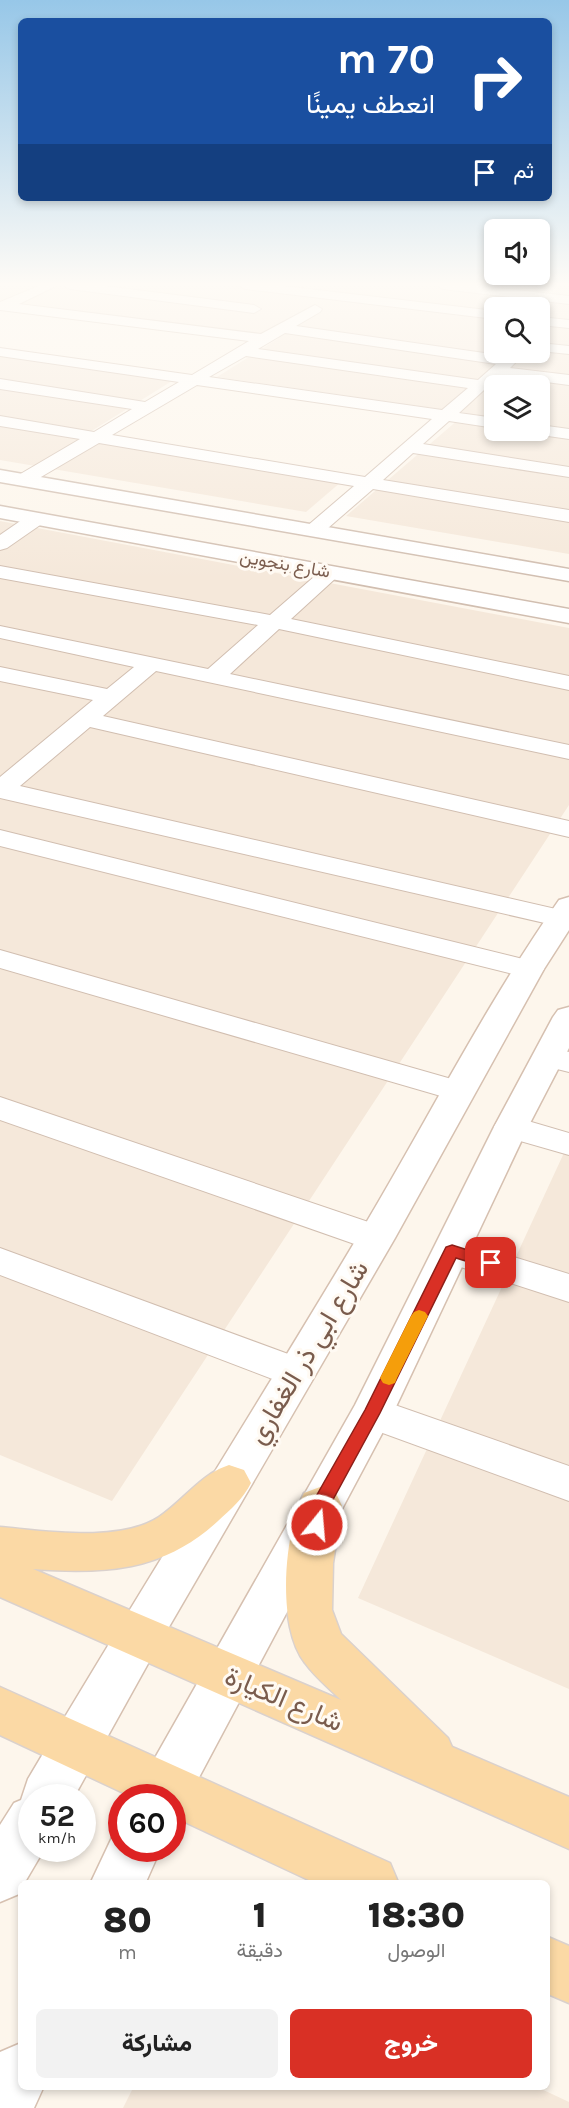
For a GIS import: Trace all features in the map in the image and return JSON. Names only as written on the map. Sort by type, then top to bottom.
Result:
[{"type":"main road","points":[[0,1546],[78,1552],[127,1549],[169,1534],[230,1483]]},
{"type":"main road","points":[[320,1506],[310,1563],[309,1610],[321,1647],[445,1769]]},
{"type":"main road","name":"شارع الكيارة","points":[[0,1576],[569,1823]]},
{"type":"main road","points":[[0,1710],[76,1745],[149,1784]]},
{"type":"main road","points":[[186,1802],[366,1880]]},
{"type":"main road","points":[[550,1966],[569,1975]]},
{"type":"street","points":[[23,480],[189,383]]},
{"type":"street","points":[[218,383],[484,421]]},
{"type":"street","points":[[313,531],[485,383]]},
{"type":"street","points":[[0,384],[148,407]]},
{"type":"street","points":[[0,421],[569,516]]},
{"type":"street","points":[[550,431],[569,434]]},
{"type":"street","points":[[410,447],[569,472]]},
{"type":"street","name":"شارع بنجوين","points":[[0,476],[569,575]]},
{"type":"street","points":[[71,525],[113,496]]},
{"type":"street","name":"شارع بنجوين","points":[[0,512],[569,616]]},
{"type":"street","points":[[0,544],[36,519]]},
{"type":"street","points":[[0,572],[275,622],[569,683]]},
{"type":"street","points":[[213,677],[330,573]]},
{"type":"street","points":[[0,632],[569,752]]},
{"type":"street","points":[[1,789],[151,664]]},
{"type":"street","points":[[0,674],[111,697]]},
{"type":"street","points":[[86,719],[569,829]]},
{"type":"street","points":[[0,756],[31,764]]},
{"type":"street","points":[[1,789],[566,913]]},
{"type":"street","points":[[0,838],[529,969]]},
{"type":"street","name":"شارع ابي ذر الغفاري","points":[[54,1784],[138,1636],[376,1238],[529,969],[566,913]]},
{"type":"street","points":[[0,959],[458,1091]]},
{"type":"street","points":[[168,1784],[372,1413],[511,1127],[559,1060],[569,1017]]},
{"type":"street","points":[[0,1108],[376,1238]]},
{"type":"street","points":[[511,1127],[569,1144]]},
{"type":"street","points":[[452,1251],[569,1288]]},
{"type":"street","points":[[0,1261],[296,1373]]},
{"type":"street","points":[[372,1413],[569,1484]]},
{"type":"street","points":[[0,1875],[18,1845]]},
{"type":"street","points":[[118,1880],[128,1862]]},
{"type":"street","points":[[2,2108],[18,2078]]},
{"type":"shaded area","points":[[0,383],[168,383],[77,440],[341,482],[306,512],[0,460]]},
{"type":"shaded area","points":[[261,383],[484,383],[484,441],[550,441],[550,383],[569,383],[569,554],[346,516],[466,413]]},
{"type":"shaded area","points":[[0,521],[569,628],[569,805],[112,1501],[0,1455]]},
{"type":"shaded area","points":[[569,1142],[569,1689],[358,1598]]},
{"type":"shaded area","points":[[132,2090],[543,2090],[569,2102],[569,2108],[123,2108]]},
{"type":"slow traffic","points":[[389,1378],[419,1316]]},
{"type":"route","points":[[317,1525],[320,1506],[372,1413],[452,1251],[491,1263]]}]
